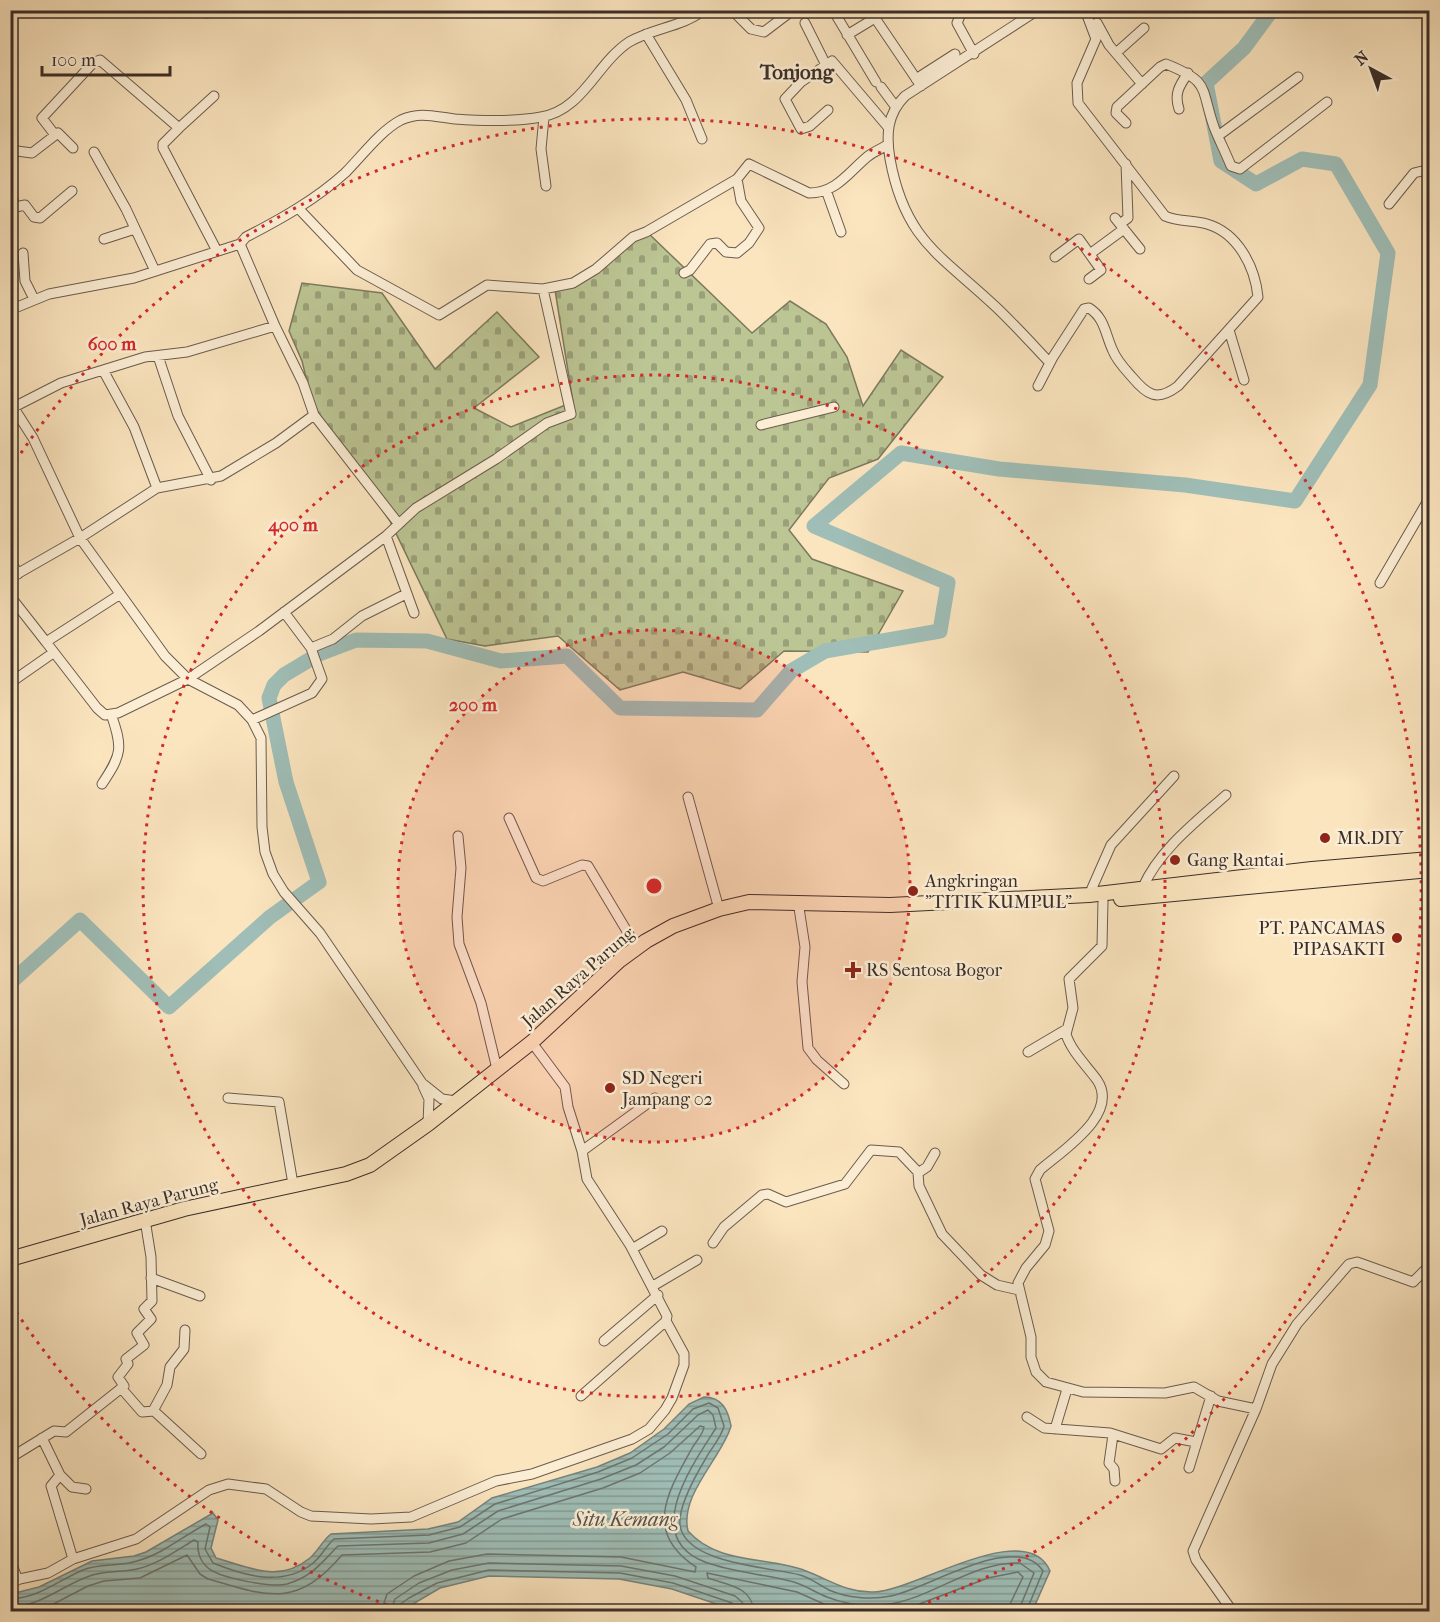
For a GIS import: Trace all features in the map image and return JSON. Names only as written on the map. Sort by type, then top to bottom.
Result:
[{"type":"highway","name":"Jalan Raya Parung","points":[[10,1265],[146,1226],[348,1180],[370,1172],[431,1131],[536,1048],[624,966],[677,932],[715,916],[749,909],[934,904],[1089,895],[1143,887],[1430,859]]},
{"type":"highway","name":"Jalan Raya Parung","points":[[10,1259],[184,1209],[346,1174],[370,1165],[428,1124],[497,1069],[637,948],[673,926],[719,909],[749,902],[858,907],[892,912],[1102,901],[1430,870]]},
{"type":"street","points":[[10,310],[34,299],[62,291],[112,284],[240,244],[246,237],[299,209],[343,174],[390,128],[409,117],[430,115],[488,120],[544,117],[565,110],[622,49],[646,34],[686,22],[704,10]]},
{"type":"street","points":[[732,10],[751,29],[764,32],[792,10]]},
{"type":"street","points":[[832,10],[878,84],[895,106]]},
{"type":"street","points":[[919,83],[974,54],[1038,10]]},
{"type":"street","points":[[1038,386],[1084,309],[1089,308],[1102,320],[1118,362],[1144,391],[1154,396],[1164,394],[1178,386],[1258,297],[1257,281],[1250,264],[1227,233],[1206,224],[1165,216],[1076,98],[1077,83],[1096,39],[1085,10]]},
{"type":"street","points":[[1091,10],[1116,53],[1142,84]]},
{"type":"street","points":[[962,12],[957,23],[974,54]]},
{"type":"street","points":[[847,35],[875,18],[919,83]]},
{"type":"street","points":[[806,23],[825,63]]},
{"type":"street","points":[[1116,53],[1144,28]]},
{"type":"street","points":[[646,34],[686,100],[702,139]]},
{"type":"street","points":[[955,54],[895,106],[888,127],[887,145],[895,184],[913,226],[926,245],[995,306],[1050,363]]},
{"type":"street","points":[[55,135],[42,118],[43,115],[58,103],[97,60],[100,60],[178,128]]},
{"type":"street","points":[[828,110],[810,126],[801,129],[785,99],[801,82],[825,63],[832,61],[888,127]]},
{"type":"street","points":[[1126,123],[1116,113],[1117,107],[1166,64],[1191,74],[1204,87],[1218,136],[1231,166],[1240,169],[1328,102]]},
{"type":"street","points":[[1179,109],[1175,98],[1179,85],[1191,74]]},
{"type":"street","points":[[1218,136],[1298,77]]},
{"type":"street","points":[[214,96],[178,128],[163,144],[163,148],[217,251]]},
{"type":"street","points":[[544,117],[541,149],[546,186]]},
{"type":"street","points":[[10,154],[18,151],[32,153],[55,135],[60,134],[73,148]]},
{"type":"street","points":[[299,209],[357,270],[439,315],[487,285],[543,289],[577,281],[596,269],[633,237],[646,232],[737,178],[749,164],[808,193],[826,190],[844,180],[867,157],[887,145]]},
{"type":"street","points":[[94,152],[155,271]]},
{"type":"street","points":[[1090,254],[1128,218],[1126,163]]},
{"type":"street","points":[[1389,204],[1414,173],[1430,169]]},
{"type":"street","points":[[684,273],[690,270],[710,244],[717,243],[726,252],[737,254],[756,235],[758,226],[741,201],[737,178]]},
{"type":"street","points":[[10,190],[13,199],[10,208],[25,205],[37,219],[72,191]]},
{"type":"street","points":[[826,190],[841,232]]},
{"type":"street","points":[[1120,224],[1140,249]]},
{"type":"street","points":[[105,239],[135,229]]},
{"type":"street","points":[[1055,257],[1079,239],[1101,270],[1089,279]]},
{"type":"street","points":[[240,244],[275,326],[303,383],[314,415],[398,523]]},
{"type":"street","points":[[23,253],[25,281],[34,299]]},
{"type":"street","points":[[10,596],[97,708],[105,715],[118,713],[188,679],[284,612],[386,536],[416,508],[496,459],[547,423],[571,414],[543,289]]},
{"type":"street","points":[[275,326],[187,352],[158,356],[103,370],[61,383],[12,405],[33,438],[80,538],[118,595],[165,656],[188,679],[238,705],[252,720],[261,738],[262,827],[265,852],[284,892],[320,933],[422,1083],[429,1099],[428,1124]]},
{"type":"street","points":[[1229,330],[1244,380]]},
{"type":"street","points":[[158,356],[178,416],[211,480]]},
{"type":"street","points":[[103,370],[134,427],[157,488]]},
{"type":"street","points":[[761,425],[834,407]]},
{"type":"street","points":[[10,560],[14,576],[80,538],[157,488],[211,480],[266,449],[314,415]]},
{"type":"street","points":[[1380,583],[1430,497]]},
{"type":"street","points":[[386,536],[414,613]]},
{"type":"street","points":[[311,648],[333,639],[362,616],[406,594]]},
{"type":"street","points":[[46,642],[118,595]]},
{"type":"street","points":[[252,720],[312,693],[319,687],[322,679],[319,663],[311,648],[284,612]]},
{"type":"street","points":[[10,683],[53,652]]},
{"type":"street","points":[[102,784],[120,753],[119,735],[111,714]]},
{"type":"street","points":[[1089,895],[1110,845],[1174,776]]},
{"type":"street","points":[[1143,887],[1152,869],[1178,839],[1226,795]]},
{"type":"street","points":[[688,797],[719,909]]},
{"type":"street","points":[[509,818],[536,879],[543,881],[582,864],[588,866],[637,948]]},
{"type":"street","points":[[459,836],[461,868],[459,944],[481,1003],[497,1069]]},
{"type":"street","points":[[1102,901],[1102,946],[1069,979],[1073,1008],[1067,1029],[1068,1039],[1102,1088],[1104,1100],[1092,1121],[1036,1174],[1035,1179],[1050,1232],[1045,1245],[1020,1276],[1019,1290],[1031,1337],[1031,1357],[1036,1372],[1046,1382],[1067,1389],[1083,1392],[1165,1393],[1194,1387],[1218,1401],[1256,1409]]},
{"type":"street","points":[[799,908],[805,947],[802,982],[808,1048],[817,1060],[844,1084]]},
{"type":"street","points":[[1028,1052],[1067,1029]]},
{"type":"street","points":[[10,1560],[14,1580],[48,1573],[73,1559],[136,1539],[209,1491],[228,1484],[266,1489],[311,1516],[361,1519],[411,1517],[496,1481],[532,1474],[632,1439],[649,1429],[672,1398],[684,1365],[684,1354],[666,1321],[667,1316],[656,1291],[587,1179],[582,1151],[568,1107],[566,1087],[536,1048]]},
{"type":"street","points":[[422,1083],[442,1098],[456,1101]]},
{"type":"street","points":[[228,1098],[279,1102],[293,1184]]},
{"type":"street","points":[[582,1151],[655,1098]]},
{"type":"street","points":[[713,1243],[724,1227],[762,1195],[768,1194],[786,1202],[845,1184],[870,1150],[892,1149],[899,1152],[918,1172],[920,1189],[942,1234],[981,1275],[997,1285],[1019,1290]]},
{"type":"street","points":[[918,1172],[927,1167],[935,1153]]},
{"type":"street","points":[[10,1458],[54,1431],[66,1432],[124,1384],[118,1377],[129,1364],[126,1359],[144,1345],[136,1333],[151,1319],[144,1309],[152,1302],[146,1226]]},
{"type":"street","points":[[632,1249],[662,1231]]},
{"type":"street","points":[[604,1341],[686,1264],[696,1260]]},
{"type":"street","points":[[1233,1611],[1196,1560],[1193,1551],[1256,1409],[1272,1364],[1297,1324],[1349,1264],[1356,1262],[1383,1274],[1413,1282],[1430,1265]]},
{"type":"street","points":[[151,1278],[200,1296]]},
{"type":"street","points":[[581,1396],[666,1321]]},
{"type":"street","points":[[153,1411],[167,1385],[170,1367],[184,1350],[185,1329]]},
{"type":"street","points":[[121,1388],[142,1413],[153,1411]]},
{"type":"street","points":[[1055,1429],[1067,1389]]},
{"type":"street","points":[[1189,1468],[1210,1396]]},
{"type":"street","points":[[153,1411],[201,1454]]},
{"type":"street","points":[[1027,1417],[1044,1428],[1110,1433],[1113,1436],[1161,1449],[1175,1438],[1196,1443]]},
{"type":"street","points":[[1113,1436],[1109,1463],[1114,1468],[1114,1481]]},
{"type":"street","points":[[42,1438],[60,1475],[72,1487],[86,1489]]},
{"type":"street","points":[[60,1475],[51,1486],[73,1559]]},
{"type":"green space","points":[[647,232],[752,333],[790,301],[826,324],[847,357],[863,406],[901,350],[943,377],[878,459],[829,478],[789,530],[812,559],[903,591],[868,652],[784,651],[740,689],[683,672],[620,690],[558,636],[485,646],[447,639],[390,521],[314,410],[302,361],[289,331],[302,283],[382,293],[435,369],[497,312],[539,357],[474,408],[511,427],[573,402],[555,290]]},
{"type":"water","name":"Situ Kemang","points":[[704,1397],[720,1402],[728,1415],[731,1426],[690,1504],[687,1517],[688,1531],[700,1542],[728,1555],[791,1566],[847,1588],[864,1592],[892,1589],[969,1560],[995,1553],[1019,1551],[1038,1556],[1050,1571],[1035,1605],[1029,1612],[737,1611],[672,1589],[619,1579],[489,1576],[440,1588],[401,1611],[11,1611],[11,1594],[39,1587],[92,1561],[134,1556],[146,1552],[213,1513],[218,1520],[211,1548],[216,1558],[252,1569],[275,1572],[298,1566],[310,1558],[331,1534],[428,1529],[458,1522],[492,1498],[597,1467],[630,1453],[664,1429],[689,1404]]},
{"type":"waterway","points":[[10,983],[80,920],[169,1007],[270,917],[319,882],[286,782],[269,698],[274,685],[284,675],[319,654],[356,640],[427,641],[501,661],[567,656],[620,708],[757,710],[791,671],[825,651],[940,631],[948,583],[814,526],[901,453],[999,469],[1185,485],[1295,501],[1370,385],[1388,253],[1336,164],[1302,159],[1256,184],[1221,161],[1206,83],[1244,48],[1272,10]]},
{"type":"waterway","points":[[1422,10],[1430,11]]},
{"type":"place","name":"MR.DIY","points":[[1325,838]]},
{"type":"place","name":"Gang Rantai","points":[[1175,860]]},
{"type":"place","name":"Angkringan \"TITIK KUMPUL\"","points":[[913,891]]},
{"type":"place","name":"PT. PANCAMAS PIPASAKTI","points":[[1397,938]]},
{"type":"place","name":"RS Sentosa Bogor","points":[[853,970]]},
{"type":"place","name":"SD Negeri Jampang 02","points":[[610,1088]]},
{"type":"district","name":"Tonjong","points":[[797,72]]}]
